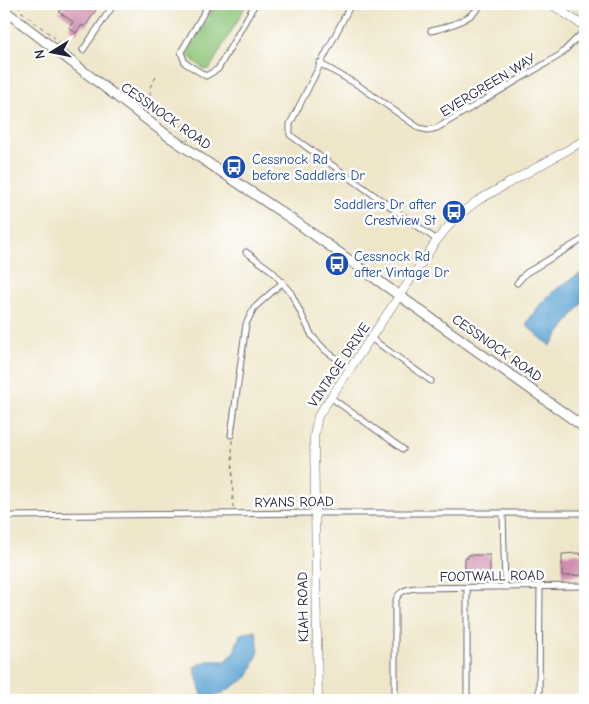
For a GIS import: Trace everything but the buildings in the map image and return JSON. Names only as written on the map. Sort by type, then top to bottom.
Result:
[{"type":"main road","name":"CESSNOCK ROAD","points":[[4,10],[173,140],[252,191],[585,428]]},
{"type":"street","points":[[83,50],[114,4]]},
{"type":"street","points":[[209,4],[181,52],[185,63],[206,76],[218,69],[255,4]]},
{"type":"street","points":[[351,4],[319,63],[290,124],[292,137],[437,240]]},
{"type":"street","points":[[431,32],[446,27],[477,11],[481,4]]},
{"type":"street","points":[[551,4],[585,29]]},
{"type":"street","name":"EVERGREEN WAY","points":[[319,63],[358,85],[419,128],[428,130],[437,128],[560,55],[585,29]]},
{"type":"street","name":"VINTAGE DRIVE","points":[[316,513],[314,437],[318,416],[372,339],[437,240],[455,218],[477,202],[585,141]]},
{"type":"street","points":[[517,284],[526,273],[585,238]]},
{"type":"street","points":[[246,252],[283,282],[291,293],[312,336],[326,351],[350,368]]},
{"type":"street","points":[[231,435],[246,324],[254,308],[283,282]]},
{"type":"street","points":[[372,339],[431,381]]},
{"type":"street","points":[[330,397],[403,449]]},
{"type":"street","name":"KIAH ROAD","points":[[316,513],[318,700]]},
{"type":"street","points":[[503,513],[505,587]]},
{"type":"street","name":"RYANS ROAD","points":[[4,516],[585,513]]},
{"type":"street","name":"FOOTWALL ROAD","points":[[395,700],[396,604],[400,592],[407,589],[585,586]]},
{"type":"street","points":[[467,700],[468,588]]},
{"type":"street","points":[[539,700],[540,588]]},
{"type":"path","points":[[18,4],[22,12],[60,42]]},
{"type":"path","points":[[156,77],[150,87],[150,94],[175,115],[189,137],[187,141]]},
{"type":"path","points":[[231,435],[234,514]]},
{"type":"green space","points":[[216,4],[247,4],[210,68],[205,70],[187,55]]},
{"type":"water","points":[[585,271],[585,299],[550,346],[526,325],[544,300]]},
{"type":"water","points":[[256,631],[259,651],[248,677],[221,694],[203,699],[194,667],[207,661],[226,661],[234,652],[240,634]]},
{"type":"place","name":"Cessnock Rd before Saddlers Dr","points":[[234,167]]},
{"type":"place","name":"Saddlers Dr after Crestview St","points":[[454,212]]},
{"type":"place","name":"Cessnock Rd after Vintage Dr","points":[[337,264]]}]
